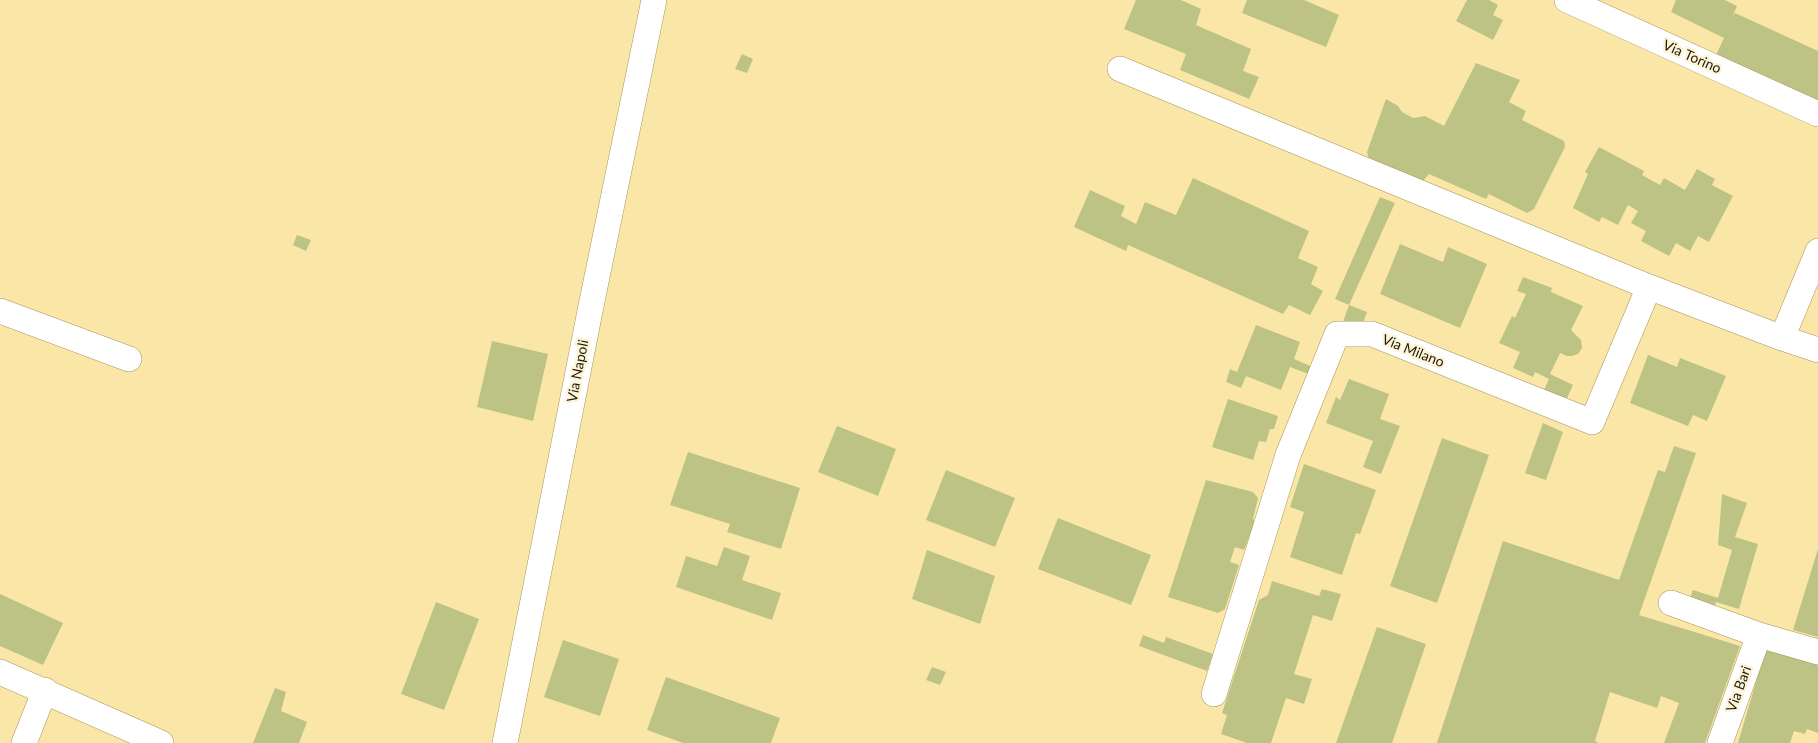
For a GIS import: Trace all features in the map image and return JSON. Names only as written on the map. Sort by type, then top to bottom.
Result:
[{"type":"street","name":"Via Napoli","points":[[505,743],[591,306],[654,0]]},
{"type":"street","name":"Via Torino","points":[[1567,0],[1818,114]]},
{"type":"street","points":[[1120,69],[1649,287],[1818,350]]},
{"type":"street","points":[[1782,338],[1818,251]]},
{"type":"street","name":"Via Milano","points":[[1214,694],[1288,455],[1337,334],[1372,334],[1592,422],[1649,287]]},
{"type":"street","points":[[0,311],[129,359]]},
{"type":"street","points":[[1671,603],[1759,635],[1818,652]]},
{"type":"street","name":"Via Bari","points":[[1720,743],[1759,635]]},
{"type":"street","points":[[0,672],[45,690],[161,743]]},
{"type":"street","points":[[24,743],[45,690]]},
{"type":"building","points":[[1136,0],[1181,0],[1201,9],[1196,25],[1251,49],[1243,71],[1259,77],[1249,99],[1180,70],[1186,54],[1124,29]]},
{"type":"building","points":[[1247,0],[1304,0],[1339,15],[1326,47],[1242,13]]},
{"type":"building","points":[[1467,0],[1489,0],[1498,5],[1493,15],[1503,20],[1493,40],[1456,21]]},
{"type":"building","points":[[1676,0],[1725,0],[1737,6],[1732,18],[1735,13],[1818,51],[1818,102],[1716,55],[1724,38],[1671,12]]},
{"type":"building","points":[[742,54],[753,59],[747,73],[735,69]]},
{"type":"building","points":[[1476,63],[1520,80],[1509,102],[1526,111],[1522,120],[1564,141],[1565,147],[1534,209],[1527,213],[1489,194],[1486,199],[1429,174],[1423,181],[1369,159],[1367,152],[1386,99],[1413,118],[1425,116],[1444,126]]},
{"type":"building","points":[[1599,147],[1644,171],[1642,175],[1660,185],[1664,178],[1685,190],[1697,169],[1715,179],[1712,185],[1733,196],[1709,242],[1698,236],[1690,251],[1676,243],[1669,256],[1641,241],[1646,231],[1631,223],[1638,211],[1628,205],[1618,225],[1602,217],[1599,222],[1573,208],[1588,174],[1585,172]]},
{"type":"building","points":[[1193,178],[1309,231],[1298,258],[1318,267],[1311,284],[1323,291],[1310,315],[1289,305],[1283,314],[1128,245],[1126,251],[1074,227],[1090,190],[1125,206],[1121,216],[1136,224],[1145,202],[1176,215]]},
{"type":"building","points":[[1380,197],[1395,203],[1349,305],[1335,299]]},
{"type":"building","points":[[297,235],[311,240],[306,251],[293,245]]},
{"type":"building","points":[[1400,244],[1443,262],[1448,247],[1487,264],[1460,328],[1380,294]]},
{"type":"building","points":[[1523,277],[1552,288],[1551,292],[1583,306],[1571,330],[1581,340],[1582,348],[1578,354],[1572,356],[1560,353],[1550,374],[1573,385],[1562,409],[1540,399],[1549,379],[1535,372],[1533,377],[1513,368],[1520,352],[1499,343],[1512,316],[1515,318],[1526,294],[1517,291]]},
{"type":"building","points":[[1349,305],[1367,312],[1360,331],[1343,322]]},
{"type":"building","points":[[1256,325],[1300,342],[1294,359],[1315,368],[1311,375],[1290,367],[1281,390],[1246,376],[1241,388],[1226,382],[1230,369],[1237,372]]},
{"type":"building","points":[[492,341],[548,354],[533,421],[477,407]]},
{"type":"building","points":[[1648,355],[1677,367],[1680,358],[1726,376],[1707,421],[1693,415],[1688,426],[1630,403]]},
{"type":"building","points":[[1349,379],[1389,394],[1380,419],[1400,426],[1381,474],[1363,467],[1373,441],[1326,423],[1336,397],[1340,400]]},
{"type":"building","points":[[1228,399],[1278,416],[1274,429],[1270,429],[1266,442],[1259,441],[1253,460],[1212,447]]},
{"type":"building","points":[[1543,423],[1563,432],[1546,480],[1525,473]]},
{"type":"building","points":[[837,426],[896,449],[878,496],[818,472]]},
{"type":"building","points":[[1442,438],[1489,455],[1437,603],[1390,586]]},
{"type":"building","points":[[1674,446],[1696,453],[1639,615],[1740,646],[1705,743],[1664,743],[1679,703],[1661,696],[1657,708],[1610,692],[1595,741],[1599,743],[1437,743],[1503,541],[1619,580],[1658,470],[1665,472]]},
{"type":"building","points":[[688,452],[800,488],[781,549],[727,532],[730,524],[670,505]]},
{"type":"building","points":[[1304,464],[1376,490],[1360,534],[1356,533],[1342,575],[1290,557],[1304,512],[1290,507]]},
{"type":"building","points":[[946,470],[1015,498],[995,547],[926,520]]},
{"type":"building","points":[[1206,480],[1253,492],[1258,498],[1253,519],[1255,521],[1244,550],[1235,547],[1230,562],[1239,565],[1225,609],[1218,613],[1168,597]]},
{"type":"building","points":[[1722,494],[1747,503],[1735,537],[1758,544],[1739,609],[1716,602],[1715,606],[1690,598],[1693,590],[1718,598],[1732,550],[1718,545]]},
{"type":"building","points":[[1058,518],[1151,555],[1131,605],[1038,569]]},
{"type":"building","points":[[724,547],[750,556],[742,580],[781,593],[772,620],[676,587],[686,556],[717,566]]},
{"type":"building","points":[[1818,549],[1818,637],[1793,630]]},
{"type":"building","points":[[927,550],[995,576],[980,624],[912,599]]},
{"type":"building","points":[[1272,581],[1319,596],[1322,589],[1341,594],[1332,621],[1313,615],[1294,674],[1312,679],[1304,704],[1286,698],[1271,743],[1247,743],[1221,734],[1227,715],[1222,713],[1259,600],[1268,595]]},
{"type":"building","points":[[0,594],[63,623],[43,665],[0,646]]},
{"type":"building","points":[[436,602],[479,619],[444,710],[401,694]]},
{"type":"building","points":[[1377,627],[1426,644],[1392,743],[1336,743]]},
{"type":"building","points":[[1143,635],[1164,643],[1166,637],[1213,654],[1207,671],[1139,646]]},
{"type":"building","points":[[563,640],[619,659],[600,716],[544,697]]},
{"type":"building","points":[[1766,648],[1818,664],[1818,733],[1807,729],[1805,734],[1794,731],[1790,743],[1738,743]]},
{"type":"building","points":[[932,667],[946,672],[940,685],[926,680]]},
{"type":"building","points":[[666,677],[780,718],[771,743],[683,743],[647,730]]},
{"type":"building","points":[[275,688],[286,692],[281,711],[307,722],[299,743],[253,743]]}]
